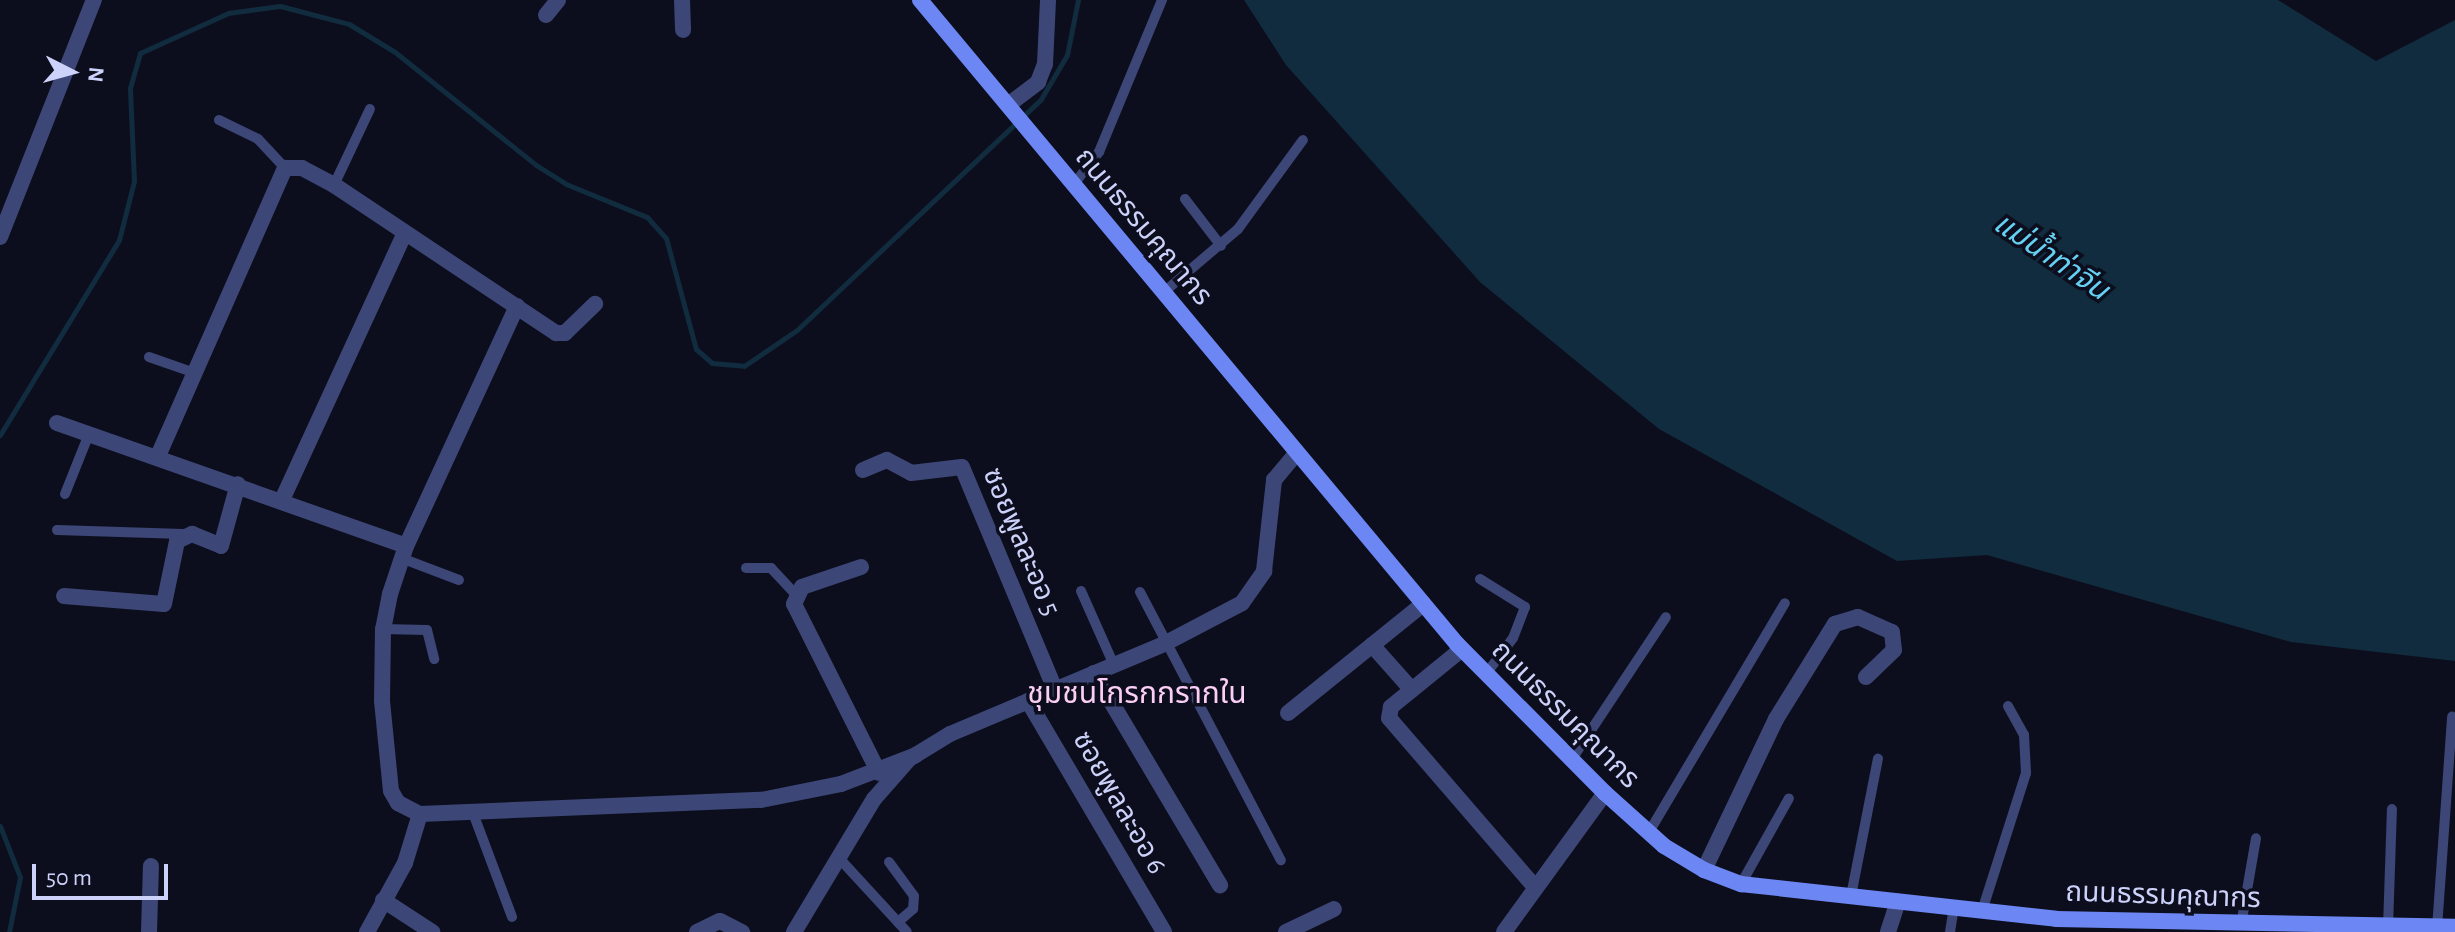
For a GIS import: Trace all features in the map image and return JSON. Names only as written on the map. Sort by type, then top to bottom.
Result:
[{"type":"street","points":[[0,237],[94,0]]},
{"type":"street","points":[[546,15],[558,0]]},
{"type":"street","points":[[682,0],[683,30]]},
{"type":"street","name":"ถนนธรรมคุณากร","points":[[920,0],[1164,292],[1295,455],[1462,649],[1605,793],[1649,832],[1704,870],[1741,884],[1982,911],[2055,926],[2455,927]]},
{"type":"street","points":[[1011,109],[1038,82],[1045,64],[1048,0]]},
{"type":"street","points":[[158,456],[285,168],[302,168],[334,185],[550,330],[565,333],[595,304]]},
{"type":"street","points":[[282,500],[405,233]]},
{"type":"street","points":[[517,306],[403,552],[383,629],[382,701],[391,791],[398,803],[420,814],[761,800],[879,773],[950,734],[1230,613],[1258,585],[1267,553],[1274,480],[1295,455]]},
{"type":"street","points":[[57,423],[282,500],[403,552]]},
{"type":"street","name":"ซอยพูลละออ 5","points":[[863,470],[887,460],[911,473],[962,467],[1055,689]]},
{"type":"street","points":[[64,596],[164,604],[183,534],[221,546],[238,484]]},
{"type":"street","points":[[861,567],[795,594],[807,632],[879,773]]},
{"type":"street","points":[[1288,713],[1423,604]]},
{"type":"street","points":[[1704,870],[1776,719],[1835,624],[1858,617],[1892,632],[1894,650],[1866,677]]},
{"type":"street","points":[[1372,645],[1412,690]]},
{"type":"street","points":[[1462,649],[1391,707],[1389,718],[1534,886]]},
{"type":"street","points":[[1094,673],[1220,885]]},
{"type":"street","name":"ซอยพูลละออ 6","points":[[1028,701],[1164,932]]},
{"type":"street","points":[[794,932],[885,783],[916,755]]},
{"type":"street","points":[[1504,932],[1534,886],[1605,793]]},
{"type":"street","points":[[367,932],[405,863],[420,814]]},
{"type":"street","points":[[149,932],[151,866]]},
{"type":"street","points":[[383,900],[432,932]]},
{"type":"street","points":[[1888,932],[1898,902]]},
{"type":"street","points":[[1286,932],[1334,909]]},
{"type":"street","points":[[697,932],[720,921],[742,932]]},
{"type":"lane","points":[[1074,184],[1099,152],[1162,0]]},
{"type":"lane","points":[[334,185],[370,109]]},
{"type":"lane","points":[[219,120],[258,139],[285,168]]},
{"type":"lane","points":[[1164,292],[1221,246],[1303,140]]},
{"type":"lane","points":[[1185,199],[1221,246]]},
{"type":"lane","points":[[149,357],[195,373]]},
{"type":"lane","points":[[65,494],[89,434]]},
{"type":"lane","points":[[57,530],[183,534]]},
{"type":"lane","points":[[403,552],[459,580]]},
{"type":"lane","points":[[746,568],[771,568],[795,594]]},
{"type":"lane","points":[[1480,579],[1525,607],[1513,638],[1486,674]]},
{"type":"lane","points":[[1081,591],[1114,665]]},
{"type":"lane","points":[[1140,592],[1164,644],[1281,860]]},
{"type":"lane","points":[[1649,832],[1785,603]]},
{"type":"lane","points":[[1572,759],[1666,617]]},
{"type":"lane","points":[[383,629],[427,630],[434,659]]},
{"type":"lane","points":[[1982,911],[2026,773],[2024,735],[2008,706]]},
{"type":"lane","points":[[2437,928],[2452,717]]},
{"type":"lane","points":[[1851,896],[1878,759]]},
{"type":"lane","points":[[1741,884],[1789,798]]},
{"type":"lane","points":[[2388,928],[2392,809]]},
{"type":"lane","points":[[473,813],[512,917]]},
{"type":"lane","points":[[2241,925],[2256,838]]},
{"type":"lane","points":[[839,858],[907,932]]},
{"type":"lane","points":[[889,862],[914,896],[913,909],[898,922]]},
{"type":"lane","points":[[1950,932],[1954,908]]},
{"type":"water","name":"แม่น้ำท่าจีน","points":[[1244,0],[2278,0],[2376,61],[2455,20],[2455,661],[2291,642],[1987,555],[1897,561],[1659,429],[1480,282],[1286,65]]},
{"type":"waterway","points":[[0,435],[119,240],[134,181],[130,88],[140,53],[228,13],[280,6],[349,24],[395,52],[536,165],[566,184],[647,217],[666,238],[696,349],[712,363],[744,366],[797,330],[1041,99],[1067,55],[1078,0]]},
{"type":"waterway","points":[[0,826],[20,877],[9,932]]},
{"type":"district","name":"ชุมชนโกรกกรากใน","points":[[1137,694]]}]
